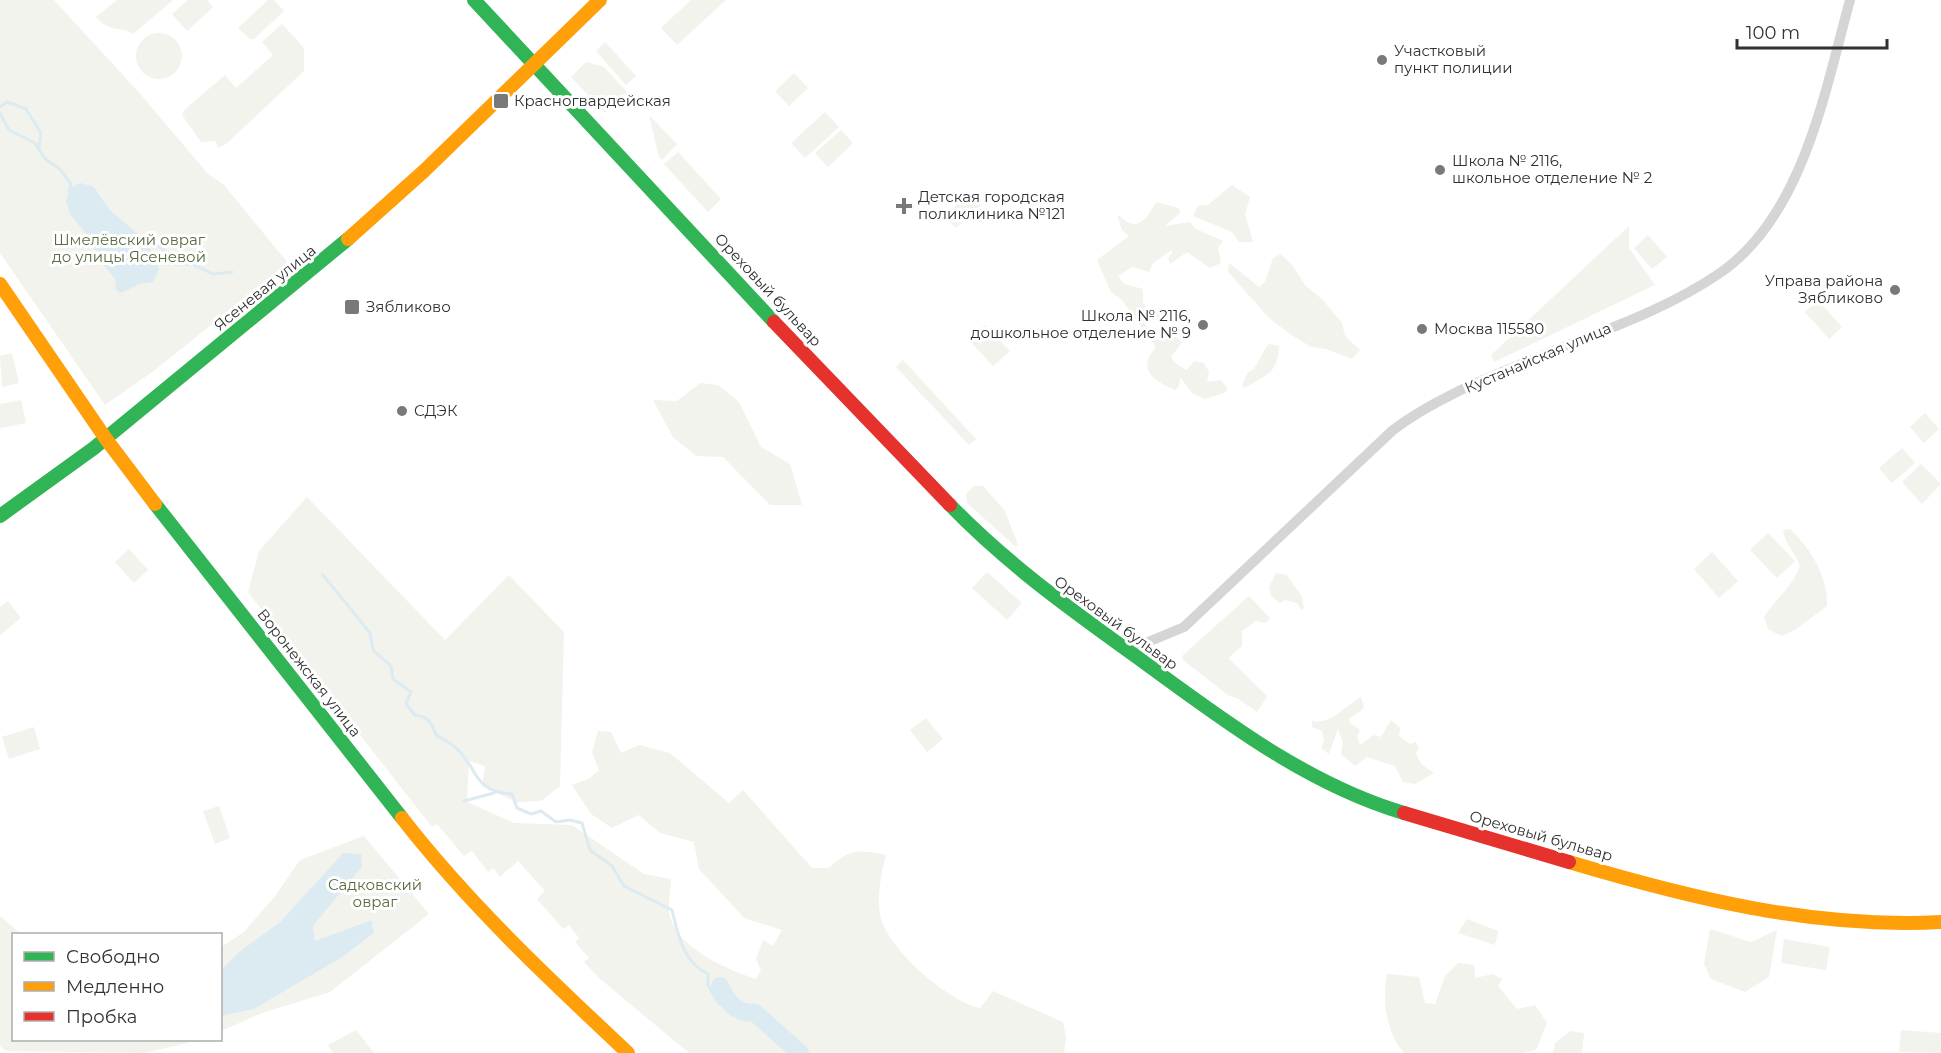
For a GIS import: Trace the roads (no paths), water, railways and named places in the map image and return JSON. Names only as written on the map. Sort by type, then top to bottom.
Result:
[{"type":"street","name":"Ореховый бульвар","points":[[474,0],[947,504],[1026,577],[1248,738],[1320,778],[1383,807],[1704,900],[1790,916],[1904,924],[1941,922]]},
{"type":"street","name":"Ясеневая улица","points":[[0,516],[106,439],[319,266],[424,171],[534,65],[551,45],[600,0]]},
{"type":"street","name":"Кустанайская улица","points":[[1129,650],[1184,627],[1393,430],[1412,416],[1467,387],[1657,308],[1722,272],[1770,225],[1802,163],[1850,0]]},
{"type":"street","name":"Воронежская улица","points":[[0,284],[106,439],[430,854],[510,942],[628,1053]]},
{"type":"waterway","points":[[0,107],[7,102],[26,109],[41,133],[39,148]]},
{"type":"waterway","points":[[0,113],[9,130],[35,143],[45,159],[60,169],[71,184],[69,191]]},
{"type":"waterway","points":[[140,237],[163,249],[175,264],[192,264],[213,274],[232,272]]},
{"type":"waterway","points":[[323,575],[370,633],[373,650],[391,666],[393,679],[411,692],[406,704],[415,715],[431,723],[436,735],[464,756],[483,784],[490,789],[512,794],[517,808],[531,814],[541,811],[556,822],[570,820],[582,823],[590,850],[612,866],[624,886],[672,910],[679,938],[687,955],[708,974],[708,985],[719,1004],[728,1002]]},
{"type":"waterway","name":"Садковский овраг","points":[[464,801],[494,793]]},
{"type":"waterway","points":[[720,986],[733,1006],[748,1013],[755,1013],[800,1053]]},
{"type":"place","name":"Участковый пункт полиции","points":[[1382,60]]},
{"type":"place","name":"Красногвардейская","points":[[501,101]]},
{"type":"place","name":"Школа № 2116, школьное отделение № 2","points":[[1440,170]]},
{"type":"place","name":"Детская городская поликлиника №121","points":[[904,206]]},
{"type":"place","name":"Управа района Зябликово","points":[[1895,290]]},
{"type":"place","name":"Зябликово","points":[[352,307]]},
{"type":"place","name":"Школа № 2116, дошкольное отделение № 9","points":[[1203,325]]},
{"type":"place","name":"Москва 115580","points":[[1422,329]]},
{"type":"place","name":"СДЭК","points":[[402,411]]},
{"type":"park label","name":"Шмелёвский овраг до улицы Ясеневой","points":[[129,248]]}]
